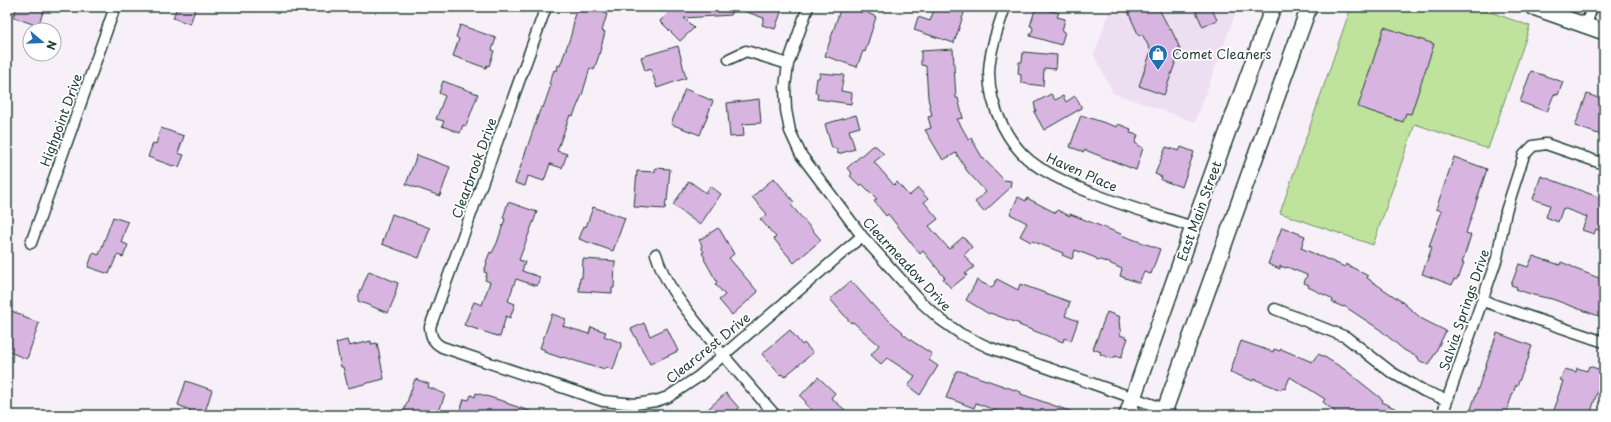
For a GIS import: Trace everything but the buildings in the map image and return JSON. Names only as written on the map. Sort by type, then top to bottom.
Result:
[{"type":"main road","name":"East Main Street","points":[[1127,415],[1193,227],[1274,7]]},
{"type":"main road","points":[[1164,412],[1309,7]]},
{"type":"main road","points":[[1533,7],[1604,32]]},
{"type":"street","name":"Highpoint Drive","points":[[31,242],[115,7]]},
{"type":"street","name":"Clearbrook Drive","points":[[432,339],[430,327],[546,7]]},
{"type":"street","name":"Clearmeadow Drive","points":[[808,7],[788,64],[785,94],[790,131],[801,155],[862,236],[922,303],[941,320],[961,334],[988,347],[1134,398],[1164,412]]},
{"type":"street","name":"Haven Place","points":[[1005,7],[993,43],[989,70],[990,84],[997,113],[1010,138],[1019,150],[1039,168],[1067,182],[1134,208],[1193,227]]},
{"type":"street","points":[[1586,25],[1592,7]]},
{"type":"street","points":[[729,59],[746,51],[788,64]]},
{"type":"street","name":"Salvia Springs Drive","points":[[1442,415],[1497,258],[1506,211],[1524,156],[1533,146],[1546,144],[1604,164]]},
{"type":"street","name":"Clearcrest Drive","points":[[432,339],[442,347],[603,401],[636,404],[656,401],[668,397],[698,377],[862,236]]},
{"type":"street","points":[[656,254],[661,271],[673,292],[723,356],[775,415]]},
{"type":"street","points":[[1482,301],[1604,342]]},
{"type":"street","points":[[1275,308],[1346,337],[1391,372],[1424,391],[1447,400]]},
{"type":"shaded area","points":[[1111,7],[1238,7],[1195,122],[1113,93],[1094,55]]},
{"type":"green space","points":[[1351,7],[1476,7],[1530,26],[1488,149],[1415,124],[1373,245],[1280,213]]},
{"type":"place","name":"Comet Cleaners","points":[[1158,71]]}]
